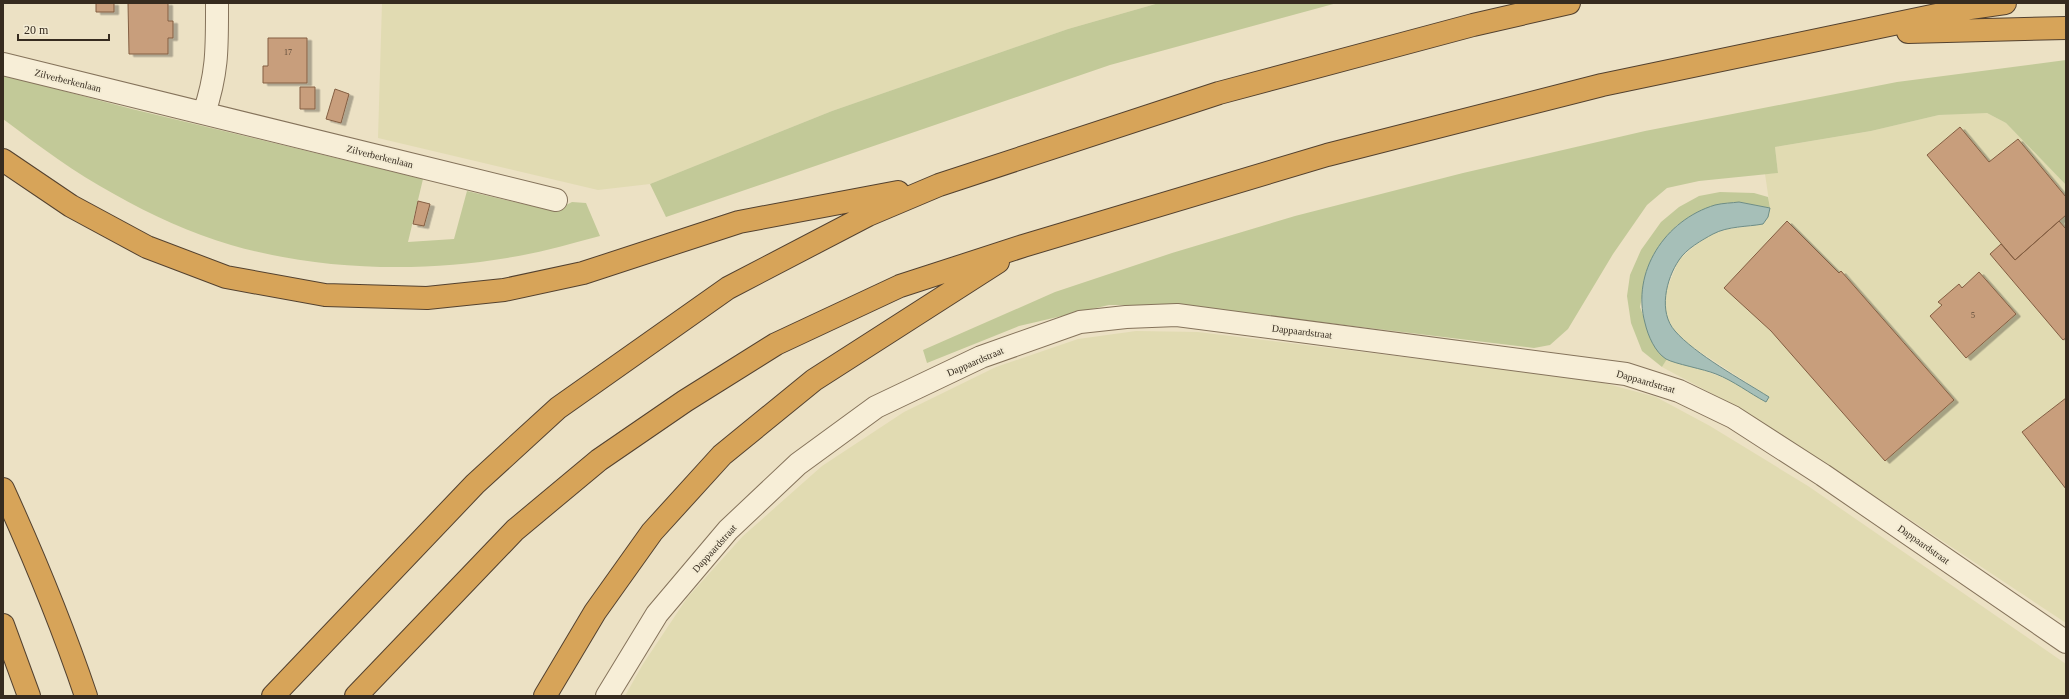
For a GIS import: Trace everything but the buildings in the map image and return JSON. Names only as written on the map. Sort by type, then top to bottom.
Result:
[{"type":"highway","points":[[273,696],[475,484],[558,408],[728,288],[868,215],[939,185],[1219,93],[1472,25],[1569,3]]},
{"type":"highway","points":[[356,696],[515,530],[599,460],[685,401],[776,344],[900,286],[1022,246],[1327,155],[1594,86],[1850,33],[2005,3]]},
{"type":"highway","points":[[1850,33],[2066,28]]},
{"type":"highway","points":[[3,160],[71,206],[140,243],[226,277],[325,295],[411,298],[426,298],[512,288],[583,272],[739,222],[939,185]]},
{"type":"highway","points":[[546,696],[595,612],[652,532],[722,455],[814,380],[1022,246]]},
{"type":"highway","points":[[3,489],[44,582],[86,696]]},
{"type":"highway","points":[[3,626],[29,696]]},
{"type":"street","points":[[204,114],[213,86],[217,54],[217,3]]},
{"type":"street","name":"Zilverberkenlaan","points":[[3,64],[556,200]]},
{"type":"street","name":"Dappaardstraat","points":[[607,696],[657,614],[728,530],[798,464],[810,455],[876,407],[981,357],[1080,322],[1126,316],[1177,315],[1618,372],[1679,391],[1733,417],[1823,475],[2066,642]]},
{"type":"shaded area","points":[[382,3],[1159,3],[1068,29],[832,111],[650,184],[598,190],[378,138]]},
{"type":"shaded area","points":[[1987,113],[2006,123],[2066,185],[2066,623],[1855,483],[1737,407],[1662,367],[1667,359],[1698,368],[1739,384],[1766,402],[1769,397],[1688,344],[1674,330],[1666,316],[1665,305],[1666,291],[1679,259],[1697,244],[1714,233],[1729,229],[1753,226],[1770,208],[1765,174],[1778,173],[1775,147],[1871,131],[1939,115]]},
{"type":"shaded area","points":[[1136,331],[1198,332],[1396,356],[1600,382],[1656,397],[1710,426],[1808,486],[2066,664],[2066,696],[625,696],[643,664],[687,598],[743,536],[822,466],[904,412],[996,367],[1078,339]]},
{"type":"green space","points":[[1159,3],[1337,3],[1110,65],[666,217],[650,184],[832,111],[1068,29]]},
{"type":"green space","points":[[2066,60],[2066,185],[2006,123],[1987,113],[1939,115],[1871,131],[1775,147],[1778,173],[1699,181],[1667,188],[1647,205],[1613,254],[1568,329],[1550,345],[1534,348],[1178,305],[1109,305],[1019,326],[927,363],[923,350],[1055,292],[1172,253],[1295,216],[1463,173],[1645,131],[1897,82]]},
{"type":"green space","points":[[3,75],[132,109],[423,179],[408,242],[454,239],[467,191],[554,211],[572,202],[586,203],[600,236],[543,251],[507,258],[439,266],[404,267],[333,264],[298,260],[231,245],[186,229],[128,202],[71,168],[3,119]]},
{"type":"green space","points":[[1720,192],[1754,193],[1768,197],[1770,208],[1739,202],[1716,205],[1696,213],[1676,226],[1643,292],[1640,307],[1655,347],[1667,359],[1662,367],[1642,351],[1631,323],[1627,296],[1630,275],[1641,250],[1661,222],[1679,207],[1699,196]]},
{"type":"water","points":[[1739,202],[1770,208],[1768,217],[1763,224],[1719,231],[1699,242],[1686,252],[1679,260],[1670,276],[1665,305],[1670,323],[1675,331],[1684,340],[1706,358],[1769,397],[1766,402],[1723,377],[1711,372],[1670,361],[1662,356],[1655,348],[1648,333],[1642,304],[1643,285],[1648,267],[1656,250],[1667,235],[1697,212],[1715,205]]}]
